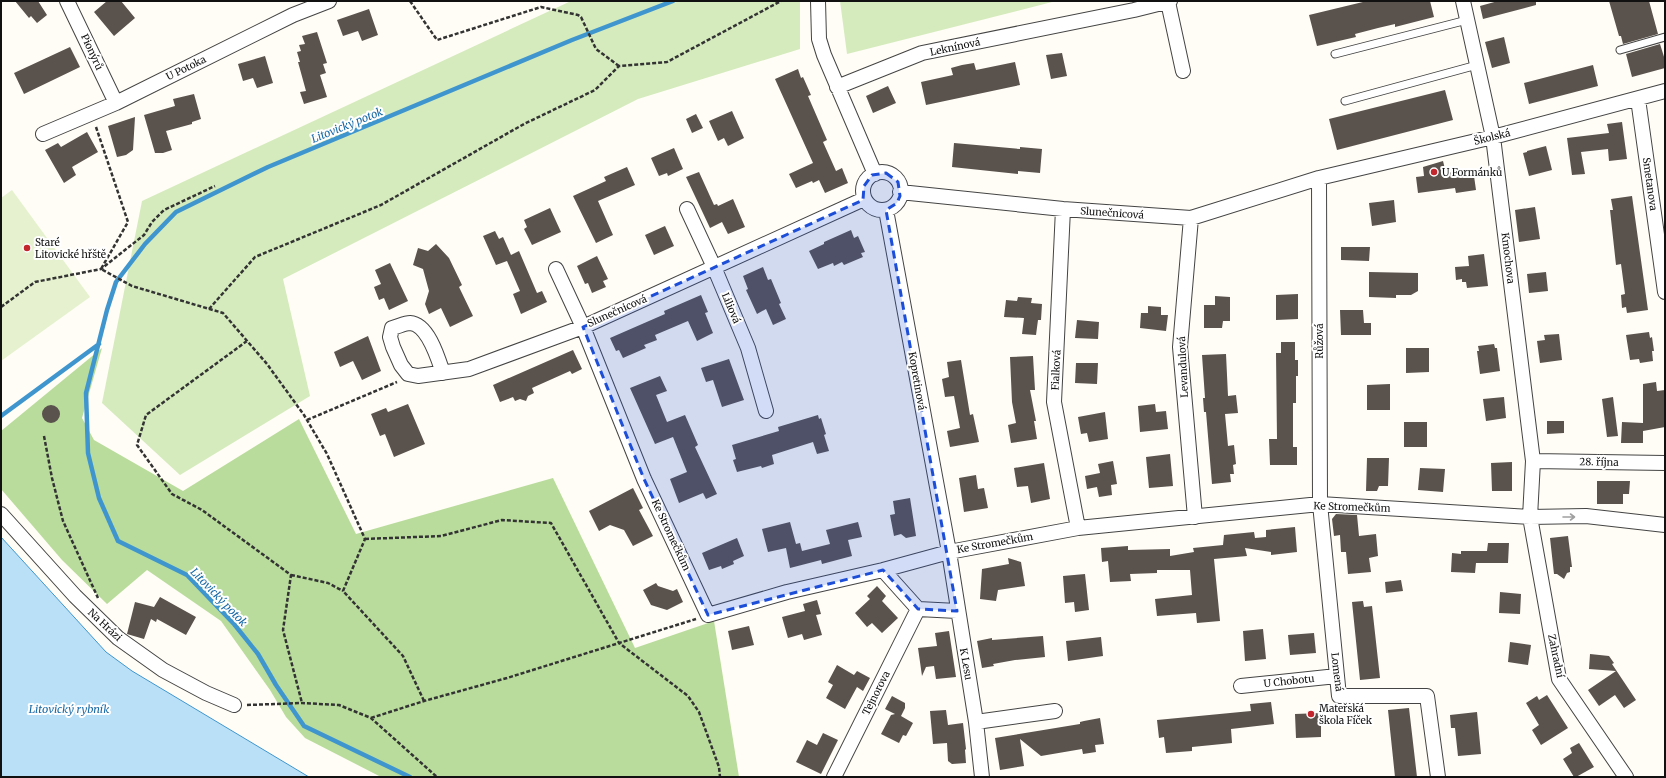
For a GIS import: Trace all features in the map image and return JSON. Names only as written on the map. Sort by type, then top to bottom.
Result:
[{"type":"street","name":"Pionýrů","points":[[68,1],[116,103]]},
{"type":"street","name":"U Potoka","points":[[43,134],[116,103],[293,15],[329,1]]},
{"type":"street","points":[[818,1],[819,39],[824,55],[875,174]]},
{"type":"street","points":[[1169,1],[1184,71]]},
{"type":"street","name":"Leknínová","points":[[837,87],[922,54],[1134,10],[1169,1]]},
{"type":"street","name":"Kmochova","points":[[1463,1],[1493,137],[1533,461],[1530,517]]},
{"type":"street","name":"Školská","points":[[1318,178],[1493,137],[1665,91]]},
{"type":"street","name":"Smetanova","points":[[1638,99],[1665,292]]},
{"type":"street","points":[[886,173],[893,176],[898,182],[900,192],[897,203],[886,210],[877,210],[870,206],[864,199],[864,186],[867,180],[875,174],[886,173]]},
{"type":"street","name":"Slunečnicová","points":[[900,192],[1063,209],[1191,218],[1318,178]]},
{"type":"street","name":"Růžová","points":[[1318,178],[1320,504]]},
{"type":"street","name":"Slunečnicová","points":[[414,375],[418,376],[469,369],[583,327],[864,199]]},
{"type":"street","name":"Liliová","points":[[687,209],[714,267],[748,348],[766,411]]},
{"type":"street","name":"Fialková","points":[[1063,209],[1054,402],[1078,528]]},
{"type":"street","name":"Kopretinová","points":[[886,210],[949,552]]},
{"type":"street","name":"Levandulová","points":[[1191,218],[1180,347],[1195,517]]},
{"type":"street","name":"Ke Stromečkům","points":[[556,269],[583,327],[644,479],[708,615],[787,592],[883,570],[949,552],[1078,528],[1320,504],[1530,517],[1586,516],[1665,525]]},
{"type":"street","points":[[414,375],[408,374],[401,365],[390,337],[392,328],[409,323],[418,325],[429,337],[443,373]]},
{"type":"street","name":"28. října","points":[[1533,461],[1665,463]]},
{"type":"street","name":"Lomená","points":[[1320,504],[1339,696],[1427,696],[1438,777]]},
{"type":"street","name":"Na Hrázi","points":[[1,514],[75,596],[118,638],[163,670],[206,693],[234,705]]},
{"type":"street","name":"Zahradní","points":[[1530,517],[1559,679],[1626,777]]},
{"type":"street","name":"K Lesu","points":[[949,552],[976,722],[982,777]]},
{"type":"street","points":[[883,570],[918,609],[958,611]]},
{"type":"street","name":"Tejnorova","points":[[834,777],[918,609]]},
{"type":"street","name":"U Chobotu","points":[[1241,686],[1337,676]]},
{"type":"street","points":[[976,722],[1055,711]]},
{"type":"lane","points":[[1335,54],[1466,20]]},
{"type":"lane","points":[[1620,50],[1665,37]]},
{"type":"lane","points":[[1345,101],[1477,66]]},
{"type":"path","points":[[410,1],[437,40],[541,7],[578,15],[581,17],[596,49],[619,66]]},
{"type":"path","points":[[209,309],[255,257],[381,205],[524,124],[595,90],[619,66],[667,62],[781,1]]},
{"type":"path","points":[[91,113],[128,222],[101,269]]},
{"type":"path","points":[[1,307],[35,282],[101,269],[144,236],[152,222],[164,210],[215,186]]},
{"type":"path","points":[[101,269],[132,286],[223,313],[267,364],[307,420],[327,454],[365,539],[343,591]]},
{"type":"path","points":[[247,341],[146,415],[137,445],[172,494],[202,510],[291,575],[328,583],[343,591],[403,656],[424,701]]},
{"type":"path","points":[[307,420],[414,375]]},
{"type":"path","points":[[44,436],[52,478],[63,521],[85,566],[101,604],[103,624]]},
{"type":"path","points":[[365,539],[441,536],[502,520],[551,524],[619,643],[688,696],[700,712],[719,767],[720,777]]},
{"type":"path","points":[[291,575],[283,630],[302,703]]},
{"type":"path","points":[[371,718],[424,701],[507,678],[708,615]]},
{"type":"path","points":[[234,705],[302,703],[340,705],[371,718],[437,777]]},
{"type":"highlighted area","points":[[886,173],[898,182],[900,196],[897,203],[886,210],[957,611],[918,609],[883,570],[708,615],[644,479],[583,327],[863,200],[864,186],[872,175]]},
{"type":"green space","points":[[571,1],[800,1],[800,49],[638,99],[283,279],[310,396],[180,475],[102,403],[142,201]]},
{"type":"green space","points":[[840,1],[1056,1],[847,54]]},
{"type":"green space","name":"Staré Litovické hřště","points":[[12,190],[90,297],[1,361],[1,198]]},
{"type":"green space","points":[[102,348],[82,418],[94,440],[183,491],[299,419],[356,534],[553,478],[635,648],[714,621],[739,777],[381,777],[305,738],[286,717],[270,690],[221,621],[147,570],[107,604],[62,560],[1,489],[1,431]]},
{"type":"water","name":"Litovický rybník","points":[[1,537],[106,652],[132,671],[309,777],[1,777]]},
{"type":"building","points":[[15,1],[38,1],[47,15],[37,23],[31,16],[29,18]]},
{"type":"building","points":[[107,1],[121,1],[135,18],[114,36],[94,12]]},
{"type":"building","points":[[1367,1],[1430,1],[1434,17],[1395,27],[1395,24],[1378,28],[1355,34],[1356,37],[1317,46],[1309,15]]},
{"type":"building","points":[[1498,1],[1536,1],[1536,5],[1483,19],[1480,6]]},
{"type":"building","points":[[1609,1],[1649,1],[1658,34],[1623,44],[1621,36],[1619,36]]},
{"type":"building","points":[[369,9],[378,35],[362,41],[358,31],[343,36],[337,20]]},
{"type":"building","points":[[317,32],[327,63],[323,64],[326,73],[320,75],[327,97],[304,104],[300,92],[306,91],[298,62],[300,62],[297,52],[301,51],[299,45],[305,44],[302,36]]},
{"type":"building","points":[[1504,37],[1510,63],[1492,68],[1485,42]]},
{"type":"building","points":[[1660,44],[1665,60],[1665,68],[1632,77],[1626,54]]},
{"type":"building","points":[[70,47],[80,67],[24,94],[14,73]]},
{"type":"building","points":[[1062,53],[1067,76],[1051,79],[1046,55]]},
{"type":"building","points":[[265,56],[273,83],[257,88],[253,78],[243,81],[238,64]]},
{"type":"building","points":[[1015,62],[1020,85],[926,105],[921,82],[953,75],[951,68],[962,65],[974,63],[976,70]]},
{"type":"building","points":[[1593,65],[1598,86],[1529,104],[1524,83]]},
{"type":"building","points":[[798,69],[801,78],[803,77],[811,95],[808,96],[827,140],[823,142],[836,171],[842,168],[848,183],[825,193],[819,180],[813,183],[812,181],[796,188],[789,174],[813,163],[775,79]]},
{"type":"building","points":[[888,86],[896,103],[873,113],[866,96]]},
{"type":"building","points":[[1445,90],[1453,120],[1337,150],[1329,119]]},
{"type":"building","points":[[194,94],[201,119],[192,122],[192,124],[166,131],[172,150],[163,153],[155,153],[144,115],[175,106],[173,99]]},
{"type":"building","points":[[732,111],[744,138],[728,146],[724,138],[718,141],[709,121]]},
{"type":"building","points":[[696,114],[703,128],[692,133],[686,119]]},
{"type":"building","points":[[135,117],[133,150],[126,155],[117,157],[108,126]]},
{"type":"building","points":[[1622,122],[1627,159],[1609,161],[1608,149],[1581,152],[1585,174],[1572,175],[1567,138],[1609,133],[1607,124]]},
{"type":"building","points":[[87,132],[98,152],[72,167],[76,175],[64,183],[45,150],[58,143],[61,147]]},
{"type":"building","points":[[954,143],[1020,149],[1020,147],[1042,149],[1040,173],[1018,171],[1018,174],[952,167]]},
{"type":"building","points":[[1546,146],[1552,170],[1529,176],[1523,153]]},
{"type":"building","points":[[674,148],[683,169],[668,176],[667,173],[659,176],[651,158]]},
{"type":"building","points":[[1443,161],[1446,173],[1473,169],[1476,190],[1456,193],[1455,188],[1418,193],[1416,177],[1424,176],[1423,167]]},
{"type":"building","points":[[627,167],[635,185],[598,201],[613,235],[596,243],[573,196],[606,181],[604,177]]},
{"type":"building","points":[[699,172],[714,205],[717,204],[718,206],[733,199],[745,227],[728,234],[722,222],[710,228],[686,177]]},
{"type":"building","points":[[1632,196],[1648,310],[1627,313],[1626,307],[1622,308],[1621,295],[1625,294],[1621,264],[1616,265],[1610,210],[1613,210],[1611,199]]},
{"type":"building","points":[[1394,200],[1396,222],[1372,226],[1369,203]]},
{"type":"building","points":[[1535,207],[1540,239],[1519,242],[1515,210]]},
{"type":"building","points":[[550,208],[561,232],[532,245],[524,229],[527,227],[524,220]]},
{"type":"building","points":[[665,226],[674,246],[654,255],[645,235]]},
{"type":"building","points":[[851,230],[854,238],[858,236],[865,252],[861,253],[863,257],[844,265],[842,262],[834,266],[833,263],[818,269],[809,251],[824,244],[824,242]]},
{"type":"building","points":[[495,231],[499,239],[503,237],[511,255],[519,251],[537,293],[542,291],[547,302],[521,314],[513,294],[520,291],[507,261],[496,265],[483,236]]},
{"type":"building","points":[[436,244],[449,258],[462,285],[459,287],[473,316],[450,327],[441,308],[429,314],[425,304],[429,291],[423,269],[413,265],[418,248],[428,251]]},
{"type":"building","points":[[1341,247],[1370,247],[1369,261],[1341,260]]},
{"type":"building","points":[[1484,254],[1488,286],[1467,288],[1466,282],[1462,282],[1462,279],[1456,280],[1455,267],[1469,266],[1468,256]]},
{"type":"building","points":[[597,256],[608,279],[603,281],[606,287],[592,293],[588,283],[585,284],[577,266]]},
{"type":"building","points":[[390,263],[408,301],[389,310],[384,298],[379,300],[374,287],[381,284],[375,270]]},
{"type":"building","points":[[763,267],[768,280],[771,279],[781,303],[779,304],[786,319],[773,325],[766,309],[757,314],[746,290],[748,289],[743,276]]},
{"type":"building","points":[[1369,272],[1418,273],[1418,291],[1411,295],[1396,295],[1396,298],[1369,297]]},
{"type":"building","points":[[1546,272],[1548,291],[1529,293],[1527,274]]},
{"type":"building","points":[[1298,294],[1298,319],[1276,320],[1276,295]]},
{"type":"building","points":[[701,295],[708,312],[705,313],[713,333],[697,341],[688,321],[655,335],[657,340],[644,345],[646,348],[623,358],[619,350],[616,351],[610,338],[665,314],[664,311]]},
{"type":"building","points":[[1215,296],[1230,297],[1230,321],[1223,321],[1222,328],[1204,328],[1204,305],[1215,305]]},
{"type":"building","points":[[1018,297],[1032,298],[1031,303],[1042,304],[1041,320],[1038,320],[1036,335],[1022,334],[1024,318],[1004,317],[1006,300],[1017,301]]},
{"type":"building","points":[[1148,306],[1161,307],[1161,315],[1168,315],[1166,331],[1140,328],[1141,313],[1148,313]]},
{"type":"building","points":[[1340,310],[1363,310],[1364,323],[1371,323],[1371,335],[1341,335]]},
{"type":"building","points":[[1077,320],[1099,322],[1098,339],[1075,338]]},
{"type":"building","points":[[1649,332],[1650,338],[1652,337],[1654,351],[1652,351],[1653,361],[1640,363],[1639,359],[1630,360],[1626,335]]},
{"type":"building","points":[[1559,334],[1562,360],[1540,363],[1537,341],[1545,340],[1544,335]]},
{"type":"building","points":[[368,336],[381,371],[362,380],[353,361],[340,367],[334,352]]},
{"type":"building","points":[[1281,342],[1295,342],[1295,360],[1298,360],[1298,376],[1296,376],[1296,403],[1293,403],[1293,447],[1297,447],[1297,465],[1270,465],[1269,439],[1277,439],[1276,353],[1281,353]]},
{"type":"building","points":[[1494,344],[1495,348],[1497,348],[1500,371],[1480,374],[1477,351],[1479,351],[1478,346]]},
{"type":"building","points":[[1406,348],[1429,348],[1429,372],[1406,373]]},
{"type":"building","points":[[573,350],[582,369],[572,374],[570,371],[532,388],[534,393],[528,396],[526,401],[520,399],[515,401],[513,397],[500,402],[493,385]]},
{"type":"building","points":[[1226,354],[1228,396],[1236,395],[1238,413],[1225,414],[1228,446],[1234,445],[1236,464],[1233,465],[1234,474],[1230,474],[1231,482],[1212,484],[1206,412],[1204,412],[1203,398],[1205,398],[1202,355]]},
{"type":"building","points":[[1033,356],[1035,390],[1030,390],[1036,421],[1034,421],[1037,439],[1011,443],[1008,425],[1016,423],[1012,402],[1010,357]]},
{"type":"building","points":[[729,359],[744,400],[722,407],[713,380],[706,382],[701,368]]},
{"type":"building","points":[[961,360],[970,415],[973,414],[979,442],[950,447],[947,431],[960,428],[954,396],[945,397],[942,379],[949,377],[947,362]]},
{"type":"building","points":[[1076,363],[1098,363],[1097,384],[1075,383]]},
{"type":"building","points":[[660,376],[667,391],[656,395],[667,422],[685,415],[698,445],[695,447],[717,494],[706,499],[703,493],[679,503],[670,479],[687,472],[673,437],[655,444],[630,388]]},
{"type":"building","points":[[1656,382],[1657,391],[1665,390],[1665,427],[1643,431],[1643,443],[1621,443],[1622,422],[1643,423],[1643,384]]},
{"type":"building","points":[[1390,384],[1390,410],[1367,410],[1367,385]]},
{"type":"building","points":[[1504,397],[1506,418],[1486,421],[1483,399]]},
{"type":"building","points":[[1613,397],[1618,436],[1607,437],[1602,399]]},
{"type":"building","points":[[408,404],[425,444],[394,457],[385,434],[380,436],[371,414],[386,408],[388,412]]},
{"type":"building","points":[[1155,404],[1156,412],[1166,411],[1168,429],[1140,432],[1138,406]]},
{"type":"building","points":[[51,405],[57,408],[60,414],[57,420],[51,423],[45,420],[42,414],[45,408]]},
{"type":"building","points":[[1105,412],[1108,439],[1089,442],[1087,433],[1081,434],[1078,417]]},
{"type":"building","points":[[818,415],[819,419],[821,418],[826,434],[824,435],[829,451],[817,454],[813,442],[772,455],[774,464],[762,468],[761,466],[737,472],[733,460],[736,459],[732,445],[779,431],[778,427]]},
{"type":"building","points":[[1547,421],[1564,421],[1564,433],[1547,434]]},
{"type":"building","points":[[1404,422],[1427,422],[1427,447],[1404,447]]},
{"type":"building","points":[[1170,454],[1173,486],[1149,488],[1146,457]]},
{"type":"building","points":[[1367,458],[1389,458],[1388,486],[1379,486],[1377,491],[1366,491]]},
{"type":"building","points":[[1113,461],[1117,484],[1111,485],[1112,495],[1099,497],[1097,487],[1087,489],[1085,476],[1100,473],[1098,464]]},
{"type":"building","points":[[1512,462],[1512,491],[1492,491],[1491,463]]},
{"type":"building","points":[[1044,463],[1050,499],[1031,503],[1028,486],[1017,487],[1014,468]]},
{"type":"building","points":[[1420,468],[1445,469],[1443,492],[1418,490]]},
{"type":"building","points":[[976,475],[978,489],[984,488],[988,508],[964,512],[959,478]]},
{"type":"building","points":[[1597,481],[1630,481],[1629,494],[1623,494],[1623,504],[1597,504]]},
{"type":"building","points":[[633,488],[643,508],[639,510],[653,536],[633,546],[624,530],[610,525],[599,531],[589,511]]},
{"type":"building","points":[[910,498],[916,536],[906,538],[901,534],[894,536],[890,515],[895,514],[893,501]]},
{"type":"building","points":[[1336,514],[1357,515],[1359,536],[1376,534],[1378,556],[1369,558],[1371,572],[1348,574],[1346,552],[1341,552],[1340,535],[1334,536],[1332,519]]},
{"type":"building","points":[[790,522],[796,544],[800,543],[802,551],[830,544],[826,530],[858,522],[862,537],[848,540],[852,556],[822,564],[821,560],[790,568],[786,548],[768,552],[762,529]]},
{"type":"building","points":[[1295,527],[1297,552],[1271,555],[1271,552],[1245,548],[1247,556],[1214,559],[1220,621],[1197,623],[1196,613],[1157,616],[1155,599],[1192,595],[1190,570],[1157,570],[1157,573],[1130,574],[1131,581],[1110,582],[1108,561],[1102,562],[1101,548],[1128,546],[1128,550],[1170,549],[1170,556],[1194,552],[1193,548],[1223,545],[1224,535],[1254,532],[1255,538],[1266,537],[1266,530]]},
{"type":"building","points":[[1568,536],[1572,567],[1570,567],[1570,572],[1567,573],[1564,579],[1557,574],[1554,574],[1550,538]]},
{"type":"building","points":[[737,538],[744,556],[733,561],[734,564],[722,569],[721,566],[709,570],[702,553]]},
{"type":"building","points":[[1488,543],[1509,543],[1508,563],[1476,563],[1475,573],[1451,572],[1452,553],[1461,554],[1461,551],[1487,551]]},
{"type":"building","points":[[1008,558],[1021,562],[1025,586],[998,590],[996,601],[980,599],[982,569],[1009,564]]},
{"type":"building","points":[[1085,574],[1089,610],[1075,612],[1074,602],[1065,603],[1063,576]]},
{"type":"building","points":[[1401,580],[1403,591],[1386,593],[1385,582]]},
{"type":"building","points":[[656,583],[658,586],[673,591],[677,589],[683,602],[667,610],[651,605],[643,590]]},
{"type":"building","points":[[877,586],[886,596],[882,601],[898,618],[882,633],[872,623],[867,627],[855,613],[870,599],[867,596]]},
{"type":"building","points":[[1500,592],[1521,594],[1520,614],[1499,613]]},
{"type":"building","points":[[160,597],[196,617],[186,635],[157,619],[156,622],[151,619],[144,639],[127,634],[135,602],[154,607]]},
{"type":"building","points":[[817,600],[821,614],[816,615],[822,635],[804,640],[802,634],[788,638],[782,617],[805,611],[803,604]]},
{"type":"building","points":[[1363,601],[1364,607],[1372,606],[1380,678],[1360,680],[1352,602]]},
{"type":"building","points":[[749,626],[754,645],[732,650],[728,631]]},
{"type":"building","points":[[1263,629],[1266,659],[1245,661],[1243,631]]},
{"type":"building","points":[[949,631],[956,677],[936,679],[934,666],[926,667],[922,676],[918,648],[937,646],[935,633]]},
{"type":"building","points":[[1314,633],[1316,653],[1290,655],[1288,635]]},
{"type":"building","points":[[1043,636],[1045,657],[1015,660],[993,664],[994,666],[982,668],[977,641],[992,638],[992,640]]},
{"type":"building","points":[[1101,637],[1103,656],[1068,661],[1066,641]]},
{"type":"building","points":[[1510,642],[1531,645],[1528,665],[1508,662]]},
{"type":"building","points":[[1590,654],[1609,656],[1614,663],[1612,664],[1636,700],[1624,708],[1615,695],[1599,706],[1588,690],[1616,671],[1589,669]]},
{"type":"building","points":[[837,665],[854,675],[857,671],[870,678],[863,691],[857,687],[845,709],[826,698],[833,685],[828,682]]},
{"type":"building","points":[[1547,695],[1568,728],[1541,745],[1532,730],[1539,725],[1526,703],[1537,696],[1539,700]]},
{"type":"building","points":[[892,696],[905,703],[905,708],[901,716],[913,723],[906,736],[903,735],[899,743],[881,734],[891,715],[895,714],[885,709]]},
{"type":"building","points":[[1271,702],[1274,724],[1231,729],[1232,743],[1192,747],[1192,751],[1166,753],[1164,737],[1159,738],[1157,720],[1251,711],[1250,704]]},
{"type":"building","points":[[1409,708],[1417,777],[1395,777],[1388,710]]},
{"type":"building","points":[[946,710],[948,725],[963,723],[966,763],[952,764],[948,761],[947,743],[933,744],[930,711]]},
{"type":"building","points":[[1477,712],[1481,754],[1458,756],[1455,728],[1451,728],[1450,715]]},
{"type":"building","points":[[1321,713],[1321,737],[1296,738],[1295,714]]},
{"type":"building","points":[[1100,718],[1104,744],[1095,745],[1096,752],[1083,754],[1082,749],[1041,756],[1020,739],[1024,766],[1000,770],[995,738],[1080,724],[1080,722]]},
{"type":"building","points":[[823,733],[838,740],[821,774],[796,762],[807,740],[817,745]]},
{"type":"building","points":[[1579,743],[1594,767],[1574,777],[1563,759],[1572,753],[1570,748]]},
{"type":"waterway","name":"Litovický potok","points":[[410,777],[304,726],[276,685],[258,654],[234,624],[187,575],[118,541],[99,498],[88,453],[86,393],[107,310],[116,282],[145,244],[176,212],[268,167],[572,40],[673,1]]},
{"type":"waterway","name":"Litovický potok","points":[[1,416],[99,344]]},
{"type":"place","name":"U Formánků","points":[[1434,172]]},
{"type":"place","name":"Staré Litovické hřště","points":[[27,248]]},
{"type":"place","name":"Mateřská škola Fíček","points":[[1311,714]]}]
